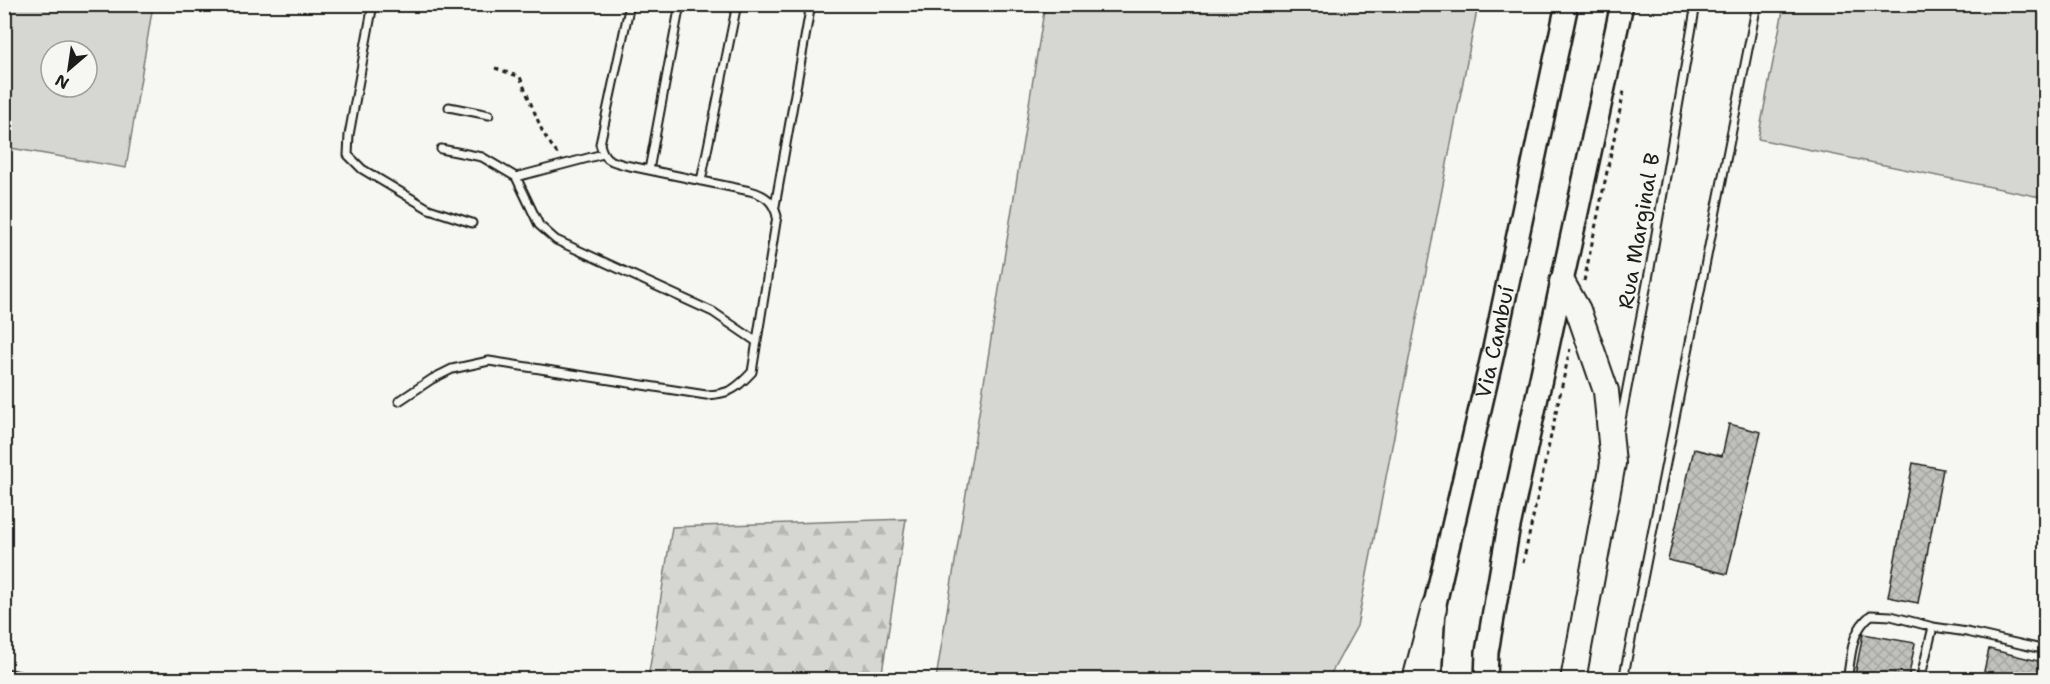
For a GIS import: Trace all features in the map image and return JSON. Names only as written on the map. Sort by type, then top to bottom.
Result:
[{"type":"highway","points":[[1562,282],[1578,310],[1606,391],[1613,463],[1573,680]]},
{"type":"highway","points":[[1415,680],[1434,608]]},
{"type":"main road","name":"Via Cambuí","points":[[1430,680],[1434,608],[1493,353],[1567,4]]},
{"type":"main road","points":[[1486,680],[1487,652],[1508,531],[1622,4]]},
{"type":"street","points":[[4,676],[21,680]]},
{"type":"lane","points":[[373,4],[348,135],[348,155],[362,169],[429,210],[472,223]]},
{"type":"lane","points":[[630,4],[600,144],[603,154],[611,161],[761,194],[775,207]]},
{"type":"lane","points":[[649,170],[680,4]]},
{"type":"lane","points":[[701,181],[736,4]]},
{"type":"lane","points":[[399,401],[452,369],[489,361],[706,395],[724,394],[739,386],[753,372],[777,216],[775,207],[811,4]]},
{"type":"lane","name":"Rua Marginal B","points":[[1613,463],[1696,4]]},
{"type":"lane","points":[[1623,680],[1757,4]]},
{"type":"lane","points":[[449,107],[489,115]]},
{"type":"lane","points":[[441,149],[482,157],[516,177],[539,225],[556,240],[713,312],[757,342]]},
{"type":"lane","points":[[516,177],[603,154]]},
{"type":"lane","points":[[1847,680],[1854,636],[1860,623],[1871,615],[1891,616],[2046,650]]},
{"type":"lane","points":[[1920,680],[1933,627]]},
{"type":"path","points":[[495,69],[520,77],[543,133],[564,164]]},
{"type":"green space","points":[[4,5],[153,5],[126,168],[5,147]]},
{"type":"green space","points":[[1045,5],[1478,5],[1357,626],[1328,679],[936,679]]},
{"type":"green space","points":[[1784,5],[2045,5],[2045,198],[1758,139]]},
{"type":"green space","points":[[906,519],[881,679],[648,679],[672,527]]},
{"type":"building","points":[[1729,424],[1761,432],[1727,574],[1668,560],[1694,449],[1722,456]]},
{"type":"building","points":[[1913,463],[1943,469],[1918,603],[1888,597]]},
{"type":"building","points":[[1863,634],[1915,643],[1908,680],[1854,680]]},
{"type":"building","points":[[1989,649],[2046,663],[2046,680],[1982,680]]}]
